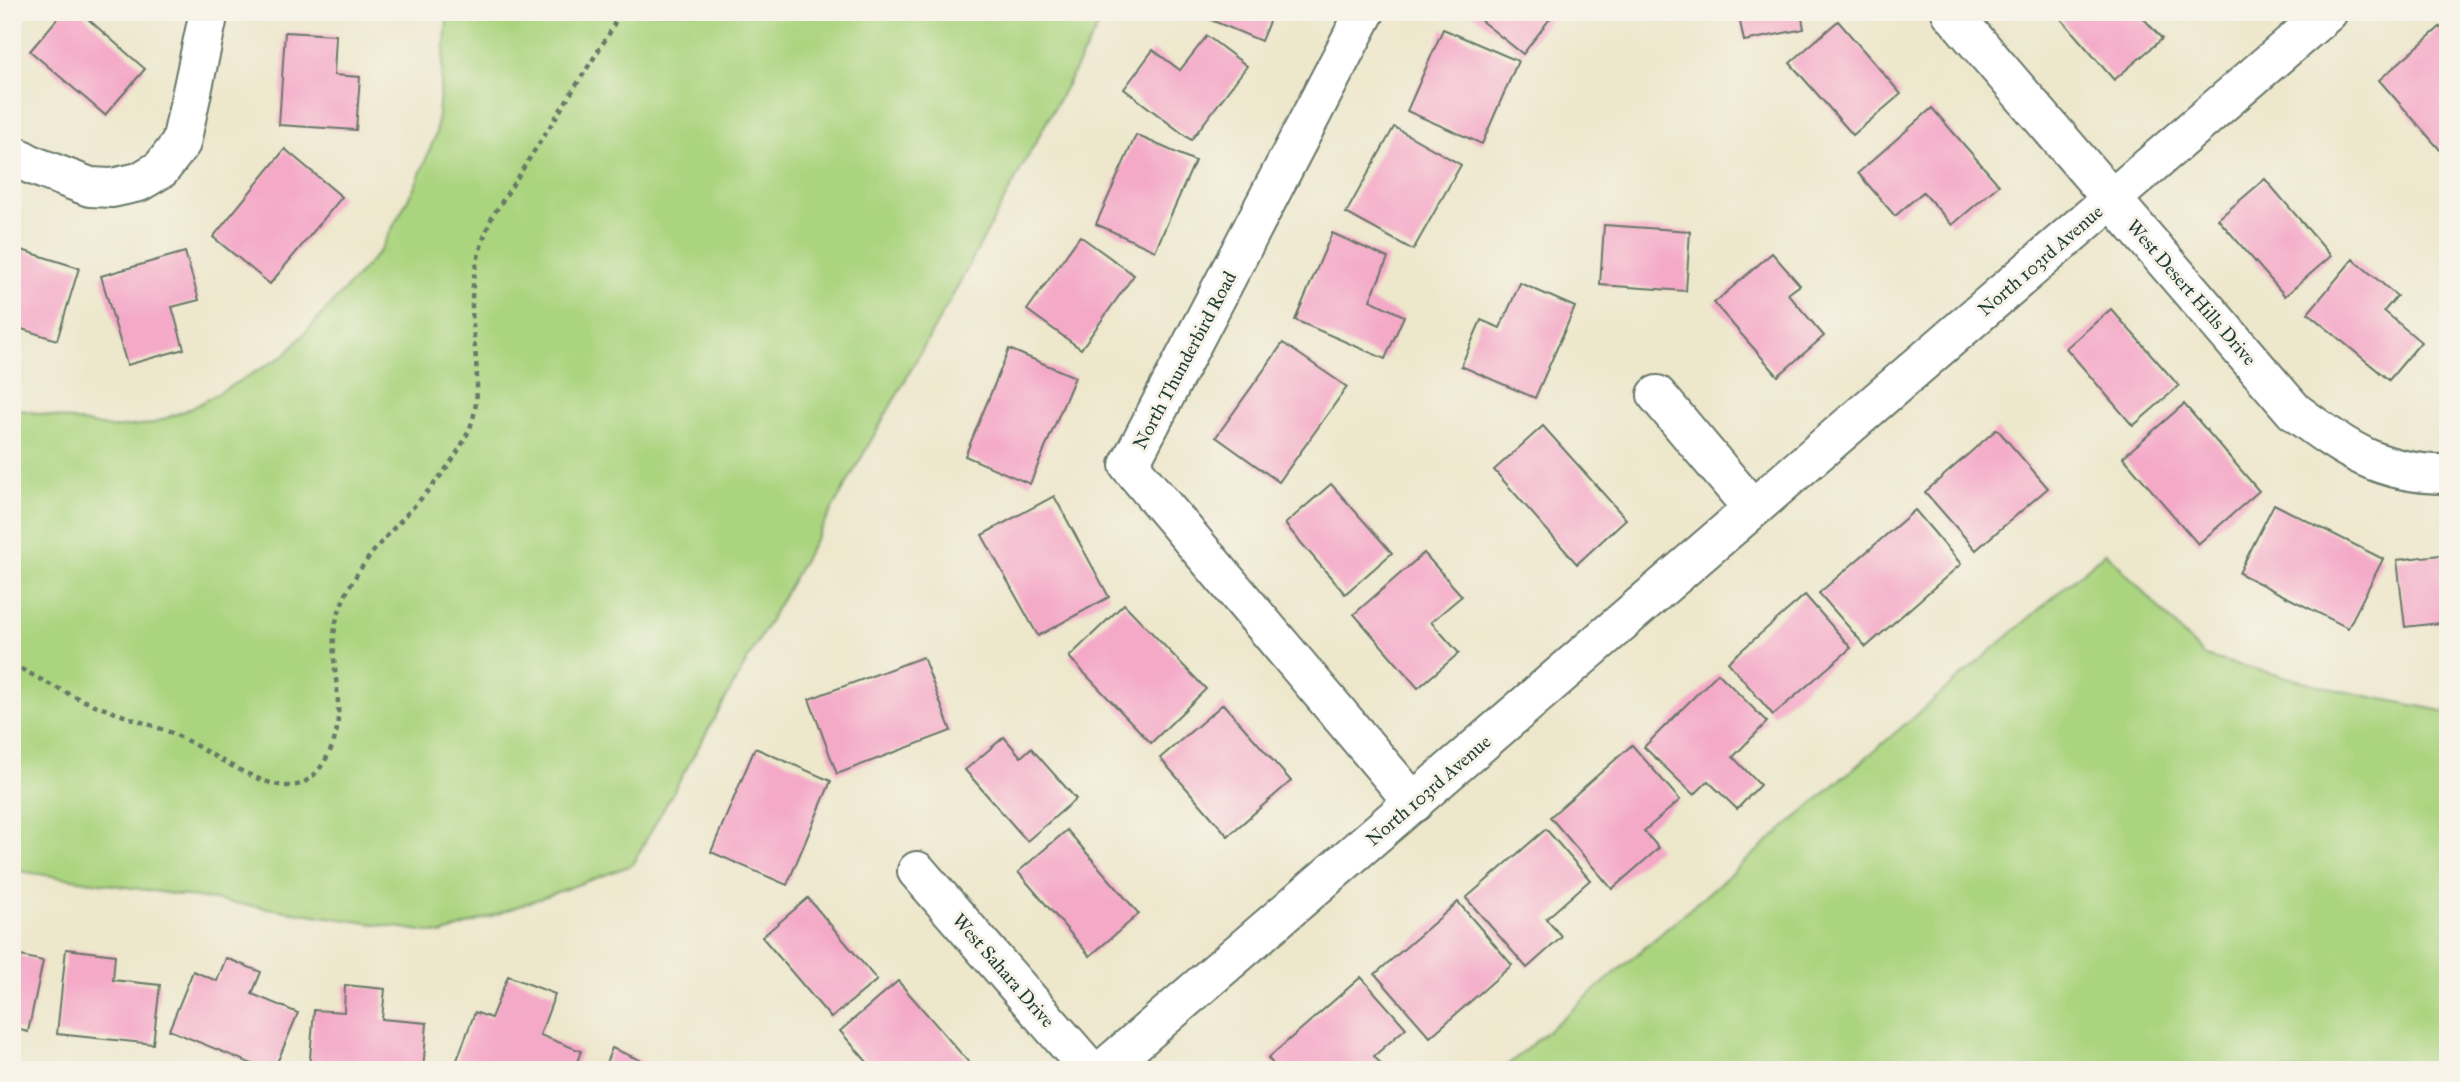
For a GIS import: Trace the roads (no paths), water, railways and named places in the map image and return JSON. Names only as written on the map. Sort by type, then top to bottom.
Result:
[{"type":"street","points":[[12,154],[32,165],[90,187],[112,188],[139,181],[161,169],[181,143],[209,12]]},
{"type":"street","name":"North Thunderbird Road","points":[[1365,12],[1129,465],[1414,803]]},
{"type":"street","name":"West Desert Hills Drive","points":[[1951,12],[2294,411],[2337,444],[2383,466],[2448,474]]},
{"type":"street","name":"North 103rd Avenue","points":[[1103,1070],[2328,12]]},
{"type":"street","points":[[1657,395],[1752,508]]},
{"type":"street","name":"West Sahara Drive","points":[[917,871],[1090,1070]]}]
